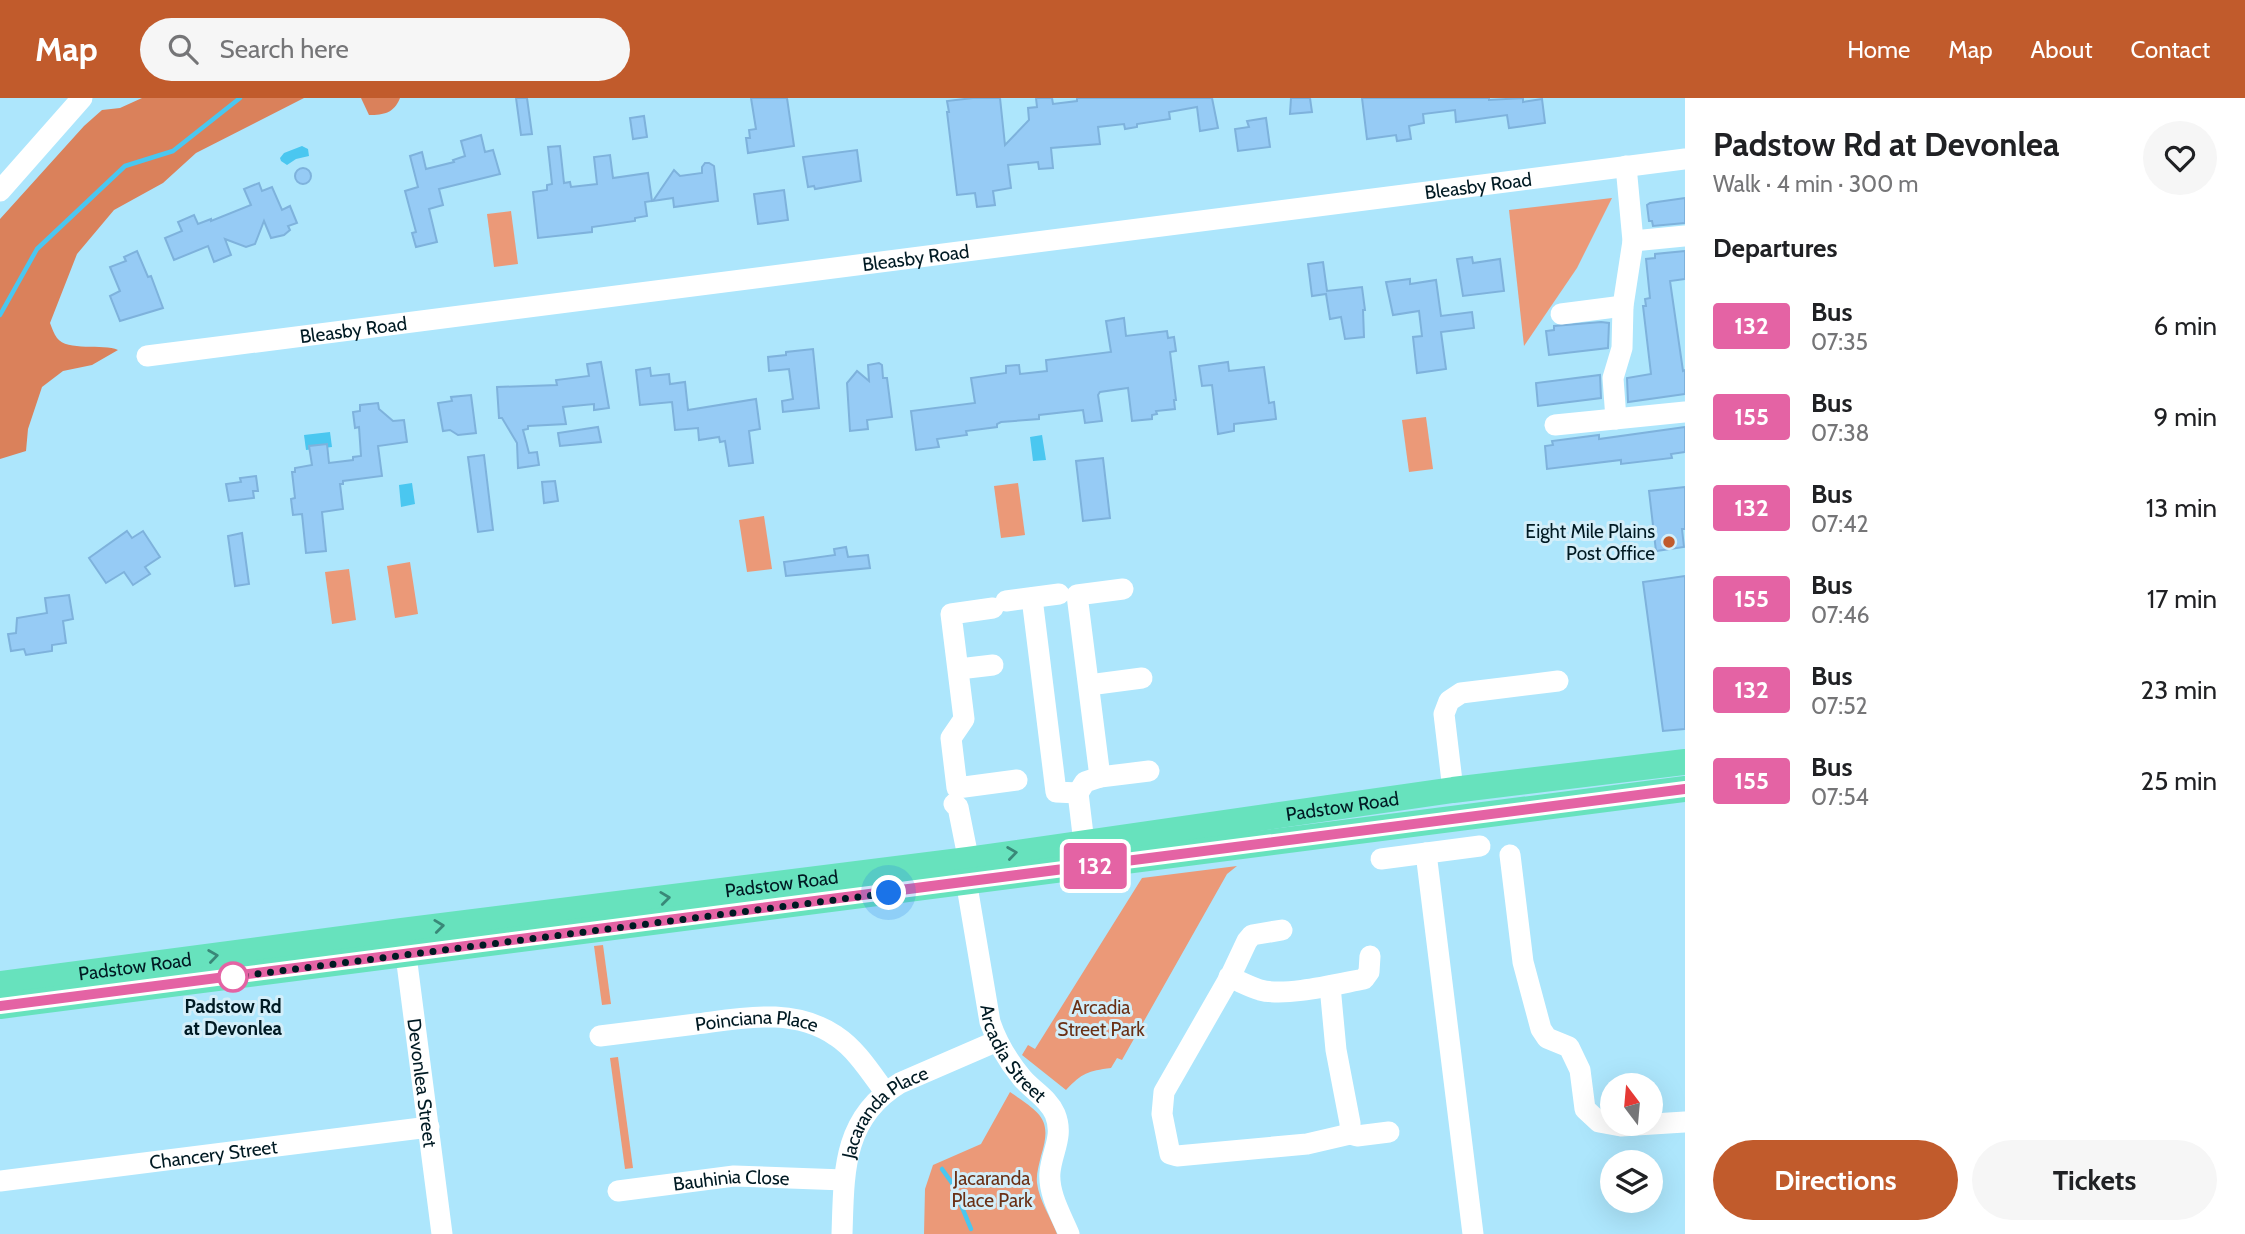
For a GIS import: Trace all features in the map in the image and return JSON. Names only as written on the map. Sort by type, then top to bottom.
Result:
[{"type":"main road","name":"Padstow Road","points":[[968,871],[1084,843],[1453,790],[1685,762]]},
{"type":"main road","name":"Padstow Road","points":[[0,984],[404,942],[968,871],[1685,789]]},
{"type":"main road","name":"Padstow Road","points":[[0,1006],[404,942]]},
{"type":"street","points":[[0,191],[82,98]]},
{"type":"street","name":"Bleasby Road","points":[[148,356],[1685,159]]},
{"type":"street","points":[[1616,419],[1613,378],[1622,348],[1623,306],[1633,241],[1626,166]]},
{"type":"street","points":[[1633,241],[1685,236]]},
{"type":"street","points":[[1561,314],[1623,306]]},
{"type":"street","points":[[1555,425],[1685,412]]},
{"type":"street","points":[[1100,777],[1077,595],[1123,589]]},
{"type":"street","points":[[1017,779],[957,788],[951,738],[964,719],[951,614],[1059,594]]},
{"type":"street","points":[[1032,598],[1056,792],[1078,793]]},
{"type":"street","points":[[959,669],[993,665]]},
{"type":"street","points":[[1089,685],[1142,678]]},
{"type":"street","points":[[1453,790],[1444,713],[1449,701],[1461,693],[1558,681]]},
{"type":"street","points":[[1084,843],[1078,793],[1085,782],[1100,777],[1149,771]]},
{"type":"street","name":"Arcadia Street","points":[[954,804],[958,807],[962,821],[990,1022],[997,1041],[1023,1079],[1049,1103],[1055,1115],[1059,1126],[1059,1139],[1050,1171],[1050,1182],[1069,1234]]},
{"type":"street","points":[[1381,859],[1480,846]]},
{"type":"street","points":[[1426,853],[1473,1234]]},
{"type":"street","points":[[1510,855],[1523,962],[1541,1029],[1547,1038],[1569,1047],[1580,1070],[1585,1109],[1599,1122],[1621,1126],[1685,1122]]},
{"type":"street","points":[[1282,930],[1252,935],[1247,941],[1164,1092],[1162,1114],[1170,1154],[1177,1156],[1307,1144],[1350,1134],[1357,1136],[1389,1132]]},
{"type":"street","name":"Devonlea Street","points":[[404,942],[442,1234]]},
{"type":"street","points":[[1229,977],[1259,990],[1274,992],[1330,986],[1364,979],[1369,972],[1370,956]]},
{"type":"street","points":[[1330,986],[1336,1050],[1350,1134]]},
{"type":"street","name":"Poinciana Place","points":[[600,1036],[762,1016],[790,1017],[815,1024],[837,1036],[886,1092]]},
{"type":"street","name":"Jacaranda Place","points":[[842,1234],[844,1180],[849,1147],[871,1106],[900,1083],[997,1041]]},
{"type":"street","name":"Chancery Street","points":[[0,1181],[429,1127]]},
{"type":"street","name":"Bauhinia Close","points":[[618,1191],[734,1177],[844,1180]]},
{"type":"green space","points":[[1612,198],[1577,268],[1524,346],[1509,210]]},
{"type":"green space","points":[[511,211],[518,264],[494,267],[487,214]]},
{"type":"green space","points":[[1426,417],[1433,469],[1409,472],[1402,420]]},
{"type":"green space","points":[[1018,483],[1025,535],[1001,538],[994,486]]},
{"type":"green space","points":[[764,516],[772,569],[747,572],[739,520]]},
{"type":"green space","points":[[410,562],[418,614],[395,618],[387,566]]},
{"type":"green space","points":[[349,569],[356,620],[332,624],[325,572]]},
{"type":"green space","name":"Arcadia Street Park","points":[[1237,866],[1227,874],[1122,1060],[1117,1058],[1111,1068],[1086,1074],[1066,1090],[1022,1055],[1028,1045],[1035,1049],[1142,878]]},
{"type":"green space","points":[[603,945],[611,1004],[602,1005],[594,946]]},
{"type":"green space","points":[[618,1057],[633,1168],[625,1169],[610,1058]]},
{"type":"green space","name":"Jacaranda Place Park","points":[[1010,1092],[1036,1111],[1044,1125],[1044,1143],[1037,1183],[1057,1234],[924,1234],[925,1189],[933,1165],[981,1144]]},
{"type":"shaded area","points":[[142,98],[304,98],[196,153],[163,183],[114,210],[77,254],[50,323],[56,336],[69,345],[118,350],[92,365],[63,371],[42,387],[28,429],[26,451],[0,459],[0,219],[84,126],[102,110],[120,108]]},
{"type":"shaded area","points":[[361,98],[400,98],[388,112],[369,115]]},
{"type":"water","points":[[302,146],[308,149],[309,156],[296,159],[287,165],[281,161],[284,153]]},
{"type":"water","points":[[330,432],[332,447],[306,450],[304,435]]},
{"type":"water","points":[[1042,435],[1046,460],[1033,461],[1030,437]]},
{"type":"water","points":[[412,483],[415,504],[401,507],[399,485]]},
{"type":"building","points":[[516,98],[527,98],[532,134],[521,135]]},
{"type":"building","points":[[751,98],[787,98],[794,146],[748,153],[746,138],[750,138],[749,130],[756,129]]},
{"type":"building","points":[[1000,98],[1005,145],[1029,120],[1028,108],[1037,107],[1036,98],[1052,98],[1053,104],[1077,101],[1077,98],[1212,98],[1218,128],[1200,131],[1197,107],[1169,112],[1170,119],[1137,124],[1137,127],[1125,129],[1124,124],[1098,127],[1100,144],[1051,148],[1053,168],[1039,169],[1038,162],[1008,165],[1011,188],[993,191],[995,205],[977,207],[975,193],[957,195],[947,112],[947,101]]},
{"type":"building","points":[[1291,98],[1310,98],[1312,112],[1290,114]]},
{"type":"building","points":[[1362,98],[1523,98],[1523,102],[1542,99],[1545,123],[1509,128],[1507,115],[1456,122],[1455,110],[1423,114],[1424,123],[1409,126],[1411,139],[1397,141],[1396,135],[1367,139]]},
{"type":"building","points":[[644,116],[647,137],[633,139],[630,118]]},
{"type":"building","points":[[1266,118],[1270,147],[1238,151],[1235,129],[1249,127],[1247,121]]},
{"type":"building","points":[[481,135],[485,152],[493,150],[500,174],[439,189],[443,205],[429,209],[437,242],[416,247],[412,233],[416,232],[405,191],[418,187],[410,156],[422,152],[426,169],[454,162],[453,160],[465,156],[461,141]]},
{"type":"building","points":[[560,146],[564,183],[570,182],[571,187],[597,184],[594,157],[610,155],[613,178],[648,173],[652,201],[645,202],[647,216],[635,218],[635,221],[592,227],[592,232],[538,238],[533,192],[547,190],[547,185],[552,184],[548,147]]},
{"type":"building","points":[[857,150],[861,181],[815,189],[814,186],[808,187],[803,157]]},
{"type":"building","points":[[705,163],[714,166],[718,201],[674,207],[673,198],[653,201],[674,170],[680,176],[702,173]]},
{"type":"building","points":[[303,168],[311,176],[303,184],[295,176]]},
{"type":"building","points":[[259,183],[262,191],[272,187],[282,210],[290,206],[297,223],[288,226],[290,230],[284,235],[271,238],[264,221],[255,244],[246,247],[225,239],[231,255],[214,262],[208,246],[174,260],[165,238],[182,231],[178,222],[194,215],[198,224],[211,221],[251,205],[244,189]]},
{"type":"building","points":[[784,190],[788,220],[758,224],[754,194]]},
{"type":"building","points":[[1685,198],[1685,223],[1653,226],[1652,221],[1649,221],[1647,205],[1650,203]]},
{"type":"building","points":[[137,251],[148,277],[151,276],[163,308],[120,321],[110,296],[120,291],[110,267],[126,261],[124,257]]},
{"type":"building","points":[[1685,251],[1685,279],[1670,281],[1683,371],[1685,370],[1685,394],[1628,402],[1627,378],[1651,374],[1643,306],[1646,306],[1645,299],[1650,298],[1646,259],[1655,258],[1655,254]]},
{"type":"building","points":[[1472,257],[1473,263],[1500,259],[1504,291],[1463,296],[1457,259]]},
{"type":"building","points":[[1323,262],[1327,291],[1362,287],[1364,337],[1345,339],[1341,317],[1330,319],[1326,294],[1312,296],[1308,264]]},
{"type":"building","points":[[1410,279],[1410,284],[1436,280],[1441,316],[1472,312],[1474,328],[1441,332],[1446,369],[1417,373],[1413,337],[1422,336],[1419,311],[1393,315],[1386,282]]},
{"type":"building","points":[[1124,318],[1126,336],[1167,331],[1168,338],[1174,337],[1176,351],[1170,352],[1175,409],[1156,411],[1157,414],[1152,415],[1152,419],[1132,421],[1128,388],[1100,392],[1098,395],[1102,421],[1085,423],[1083,410],[1039,415],[1039,419],[1001,422],[997,427],[966,431],[967,435],[937,439],[939,447],[916,450],[911,411],[975,403],[971,378],[1006,373],[1006,366],[1019,365],[1020,374],[1047,371],[1046,360],[1111,352],[1106,321]]},
{"type":"building","points":[[1609,323],[1608,348],[1549,355],[1546,331],[1554,330],[1554,326]]},
{"type":"building","points":[[813,349],[819,408],[783,412],[782,401],[793,399],[789,369],[769,371],[768,357]]},
{"type":"building","points":[[601,362],[609,408],[594,410],[594,404],[563,407],[566,424],[528,426],[528,429],[523,430],[529,453],[537,452],[539,465],[518,468],[517,443],[502,418],[499,418],[497,387],[557,385],[556,380],[589,376],[587,364]]},
{"type":"building","points":[[1228,362],[1229,371],[1264,367],[1269,403],[1274,402],[1276,419],[1234,424],[1234,431],[1218,434],[1212,385],[1202,386],[1199,366]]},
{"type":"building","points":[[868,365],[882,365],[883,378],[887,378],[892,417],[867,420],[868,429],[850,431],[847,383],[857,371],[869,381]]},
{"type":"building","points":[[650,368],[651,376],[669,374],[670,384],[685,382],[688,410],[756,399],[760,429],[749,431],[753,463],[729,466],[725,441],[720,442],[719,437],[699,440],[698,428],[675,430],[672,402],[640,405],[636,370]]},
{"type":"building","points":[[1600,375],[1601,398],[1538,406],[1536,383]]},
{"type":"building","points":[[471,395],[476,433],[458,435],[450,430],[443,431],[438,403],[452,401],[451,397]]},
{"type":"building","points":[[378,403],[379,409],[393,421],[404,420],[407,442],[378,446],[382,476],[343,481],[343,484],[340,484],[343,509],[322,512],[326,551],[306,553],[302,514],[293,515],[291,499],[295,498],[292,472],[295,472],[295,468],[312,465],[309,446],[327,444],[329,463],[353,460],[353,457],[361,456],[359,427],[355,428],[353,412],[360,411],[360,405]]},
{"type":"building","points":[[598,427],[601,442],[560,446],[558,433]]},
{"type":"building","points":[[1685,427],[1685,452],[1671,454],[1672,458],[1621,464],[1621,460],[1547,469],[1545,446],[1553,445],[1552,441],[1599,435],[1599,439]]},
{"type":"building","points":[[484,455],[493,530],[478,532],[468,457]]},
{"type":"building","points":[[1103,458],[1110,518],[1083,521],[1076,461]]},
{"type":"building","points":[[256,476],[258,491],[253,491],[254,498],[229,501],[226,484],[241,482],[240,478]]},
{"type":"building","points":[[555,481],[558,501],[544,503],[542,482]]},
{"type":"building","points":[[1685,487],[1685,529],[1682,529],[1684,547],[1656,551],[1649,491]]},
{"type":"building","points":[[127,531],[132,538],[143,531],[160,557],[145,567],[150,574],[133,585],[124,572],[106,583],[89,558]]},
{"type":"building","points":[[242,533],[249,584],[235,586],[228,536]]},
{"type":"building","points":[[846,547],[848,557],[868,555],[870,568],[786,576],[784,562],[835,555],[834,549]]},
{"type":"building","points":[[1685,576],[1685,729],[1663,731],[1643,582]]},
{"type":"building","points":[[69,595],[73,619],[63,621],[66,643],[52,645],[52,651],[26,655],[24,649],[11,651],[8,634],[16,633],[17,618],[47,613],[45,598]]},
{"type":"waterway","points":[[0,315],[37,249],[125,166],[173,151],[240,98]]},
{"type":"waterway","points":[[942,1169],[952,1183],[971,1229]]},
{"type":"bus line","name":"132","points":[[0,1006],[1685,789]]},
{"type":"place","name":"Eight Mile Plains Post Office","points":[[1669,542]]},
{"type":"place","name":"Padstow Rd at Devonlea","points":[[233,977]]},
{"type":"route","points":[[233,977],[889,893]]}]
